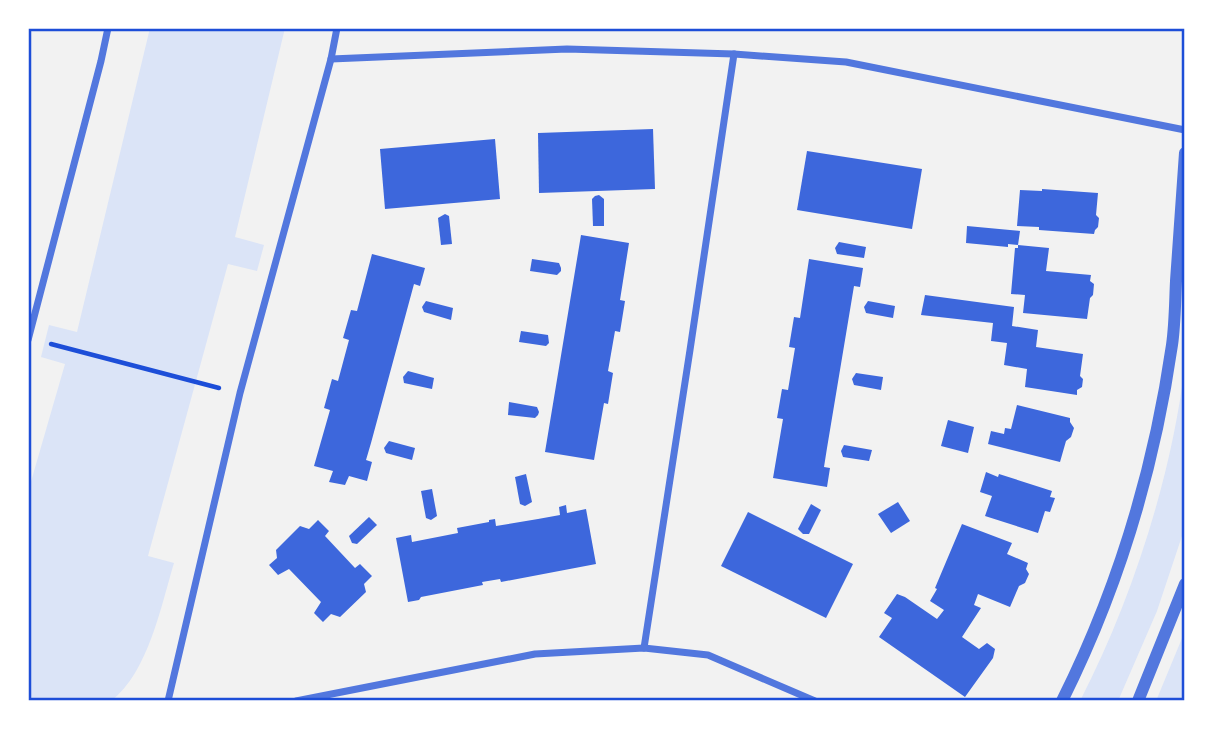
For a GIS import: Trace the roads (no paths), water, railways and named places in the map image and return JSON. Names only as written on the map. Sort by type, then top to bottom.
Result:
[{"type":"street","points":[[28,339],[108,28]]},
{"type":"street","points":[[169,701],[240,393],[331,59],[337,28]]},
{"type":"street","points":[[331,59],[567,49],[734,54],[846,62],[1185,130]]},
{"type":"street","points":[[644,648],[734,54]]},
{"type":"street","points":[[1062,701],[1107,600],[1134,522],[1156,436],[1172,344],[1185,153]]},
{"type":"street","points":[[1138,701],[1185,584]]},
{"type":"street","points":[[296,701],[535,654],[644,648],[708,655],[816,701]]}]
